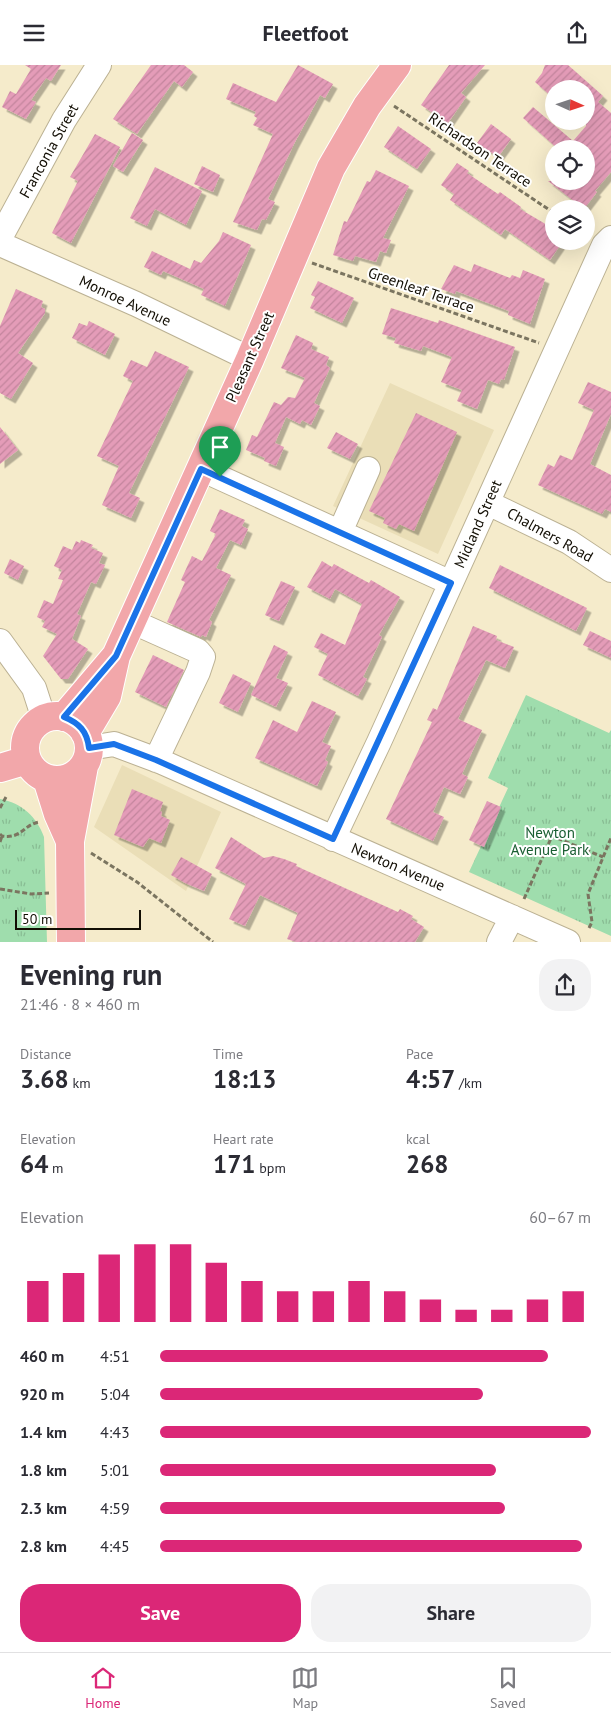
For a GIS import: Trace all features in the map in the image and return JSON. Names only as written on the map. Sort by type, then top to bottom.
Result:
[{"type":"main road","name":"Pleasant Street","points":[[86,749],[107,696],[116,656],[250,359],[331,168],[367,106],[397,65]]},
{"type":"main road","name":"Pleasant Street","points":[[54,718],[116,656]]},
{"type":"main road","points":[[71,942],[81,847],[86,749],[80,726],[54,718],[29,732],[25,751],[27,760],[38,775],[47,779],[61,781],[74,776],[86,749]]},
{"type":"main road","points":[[0,768],[27,760]]},
{"type":"main road","points":[[47,779],[81,847]]},
{"type":"street","name":"Franconia Street","points":[[0,238],[64,120],[99,65]]},
{"type":"street","name":"Midland Street","points":[[333,839],[488,503],[604,245],[611,238]]},
{"type":"street","name":"Monroe Avenue","points":[[0,244],[250,359]]},
{"type":"street","points":[[201,469],[451,583]]},
{"type":"street","points":[[340,532],[368,469]]},
{"type":"street","name":"Chalmers Road","points":[[488,503],[569,542],[611,570]]},
{"type":"street","points":[[131,621],[198,651],[203,657],[198,672],[156,760]]},
{"type":"street","points":[[0,641],[54,718]]},
{"type":"street","name":"Newton Avenue","points":[[86,749],[114,744],[156,760],[333,839],[518,908],[568,942]]},
{"type":"street","points":[[499,942],[518,908]]},
{"type":"path","name":"Richardson Terrace","points":[[393,106],[545,207]]},
{"type":"path","name":"Greenleaf Terrace","points":[[294,257],[540,344]]},
{"type":"path","points":[[0,809],[6,797]]},
{"type":"path","points":[[0,842],[1,835],[12,837],[22,833],[32,824],[44,823]]},
{"type":"path","points":[[518,908],[552,836],[603,857]]},
{"type":"path","points":[[589,928],[592,922],[588,894],[611,839]]},
{"type":"path","points":[[81,847],[136,882],[213,942]]},
{"type":"path","points":[[0,889],[31,894],[53,892]]},
{"type":"shaded area","points":[[390,383],[494,430],[438,554],[333,506]]},
{"type":"shaded area","points":[[122,765],[221,812],[186,891],[94,827]]},
{"type":"green space","name":"Newton Avenue Park","points":[[526,695],[609,733],[611,730],[611,936],[469,872],[508,788],[488,778]]},
{"type":"green space","points":[[0,799],[15,804],[28,812],[37,823],[44,837],[47,942],[0,942]]},
{"type":"building","points":[[25,65],[61,65],[51,81],[46,78],[31,100],[36,102],[26,119],[2,107],[10,91],[16,94],[31,69]]},
{"type":"building","points":[[151,65],[184,65],[193,72],[182,87],[174,81],[137,134],[113,119]]},
{"type":"building","points":[[298,65],[333,84],[325,98],[320,95],[294,144],[268,199],[275,202],[266,220],[262,219],[257,230],[233,222],[273,134],[253,125],[257,118],[254,116],[256,112],[226,99],[233,83],[276,102]]},
{"type":"building","points":[[449,65],[485,65],[461,93],[466,97],[448,123],[421,105]]},
{"type":"building","points":[[545,65],[568,65],[585,80],[545,80],[545,91],[535,82]]},
{"type":"building","points":[[595,89],[603,96],[598,102],[611,113],[611,172],[595,191],[597,192],[591,200],[572,200],[560,190],[595,190],[595,140],[574,140],[583,130],[595,130]]},
{"type":"building","points":[[533,107],[545,117],[545,130],[560,130],[572,140],[548,140],[523,118]]},
{"type":"building","points":[[491,124],[511,139],[498,157],[477,143]]},
{"type":"building","points":[[398,126],[431,149],[417,169],[384,147]]},
{"type":"building","points":[[132,133],[143,140],[123,172],[113,166]]},
{"type":"building","points":[[95,134],[120,147],[71,243],[52,233],[78,181],[70,177]]},
{"type":"building","points":[[457,163],[469,171],[467,173],[498,194],[500,192],[521,207],[520,209],[545,224],[545,250],[557,250],[550,260],[505,229],[501,235],[450,200],[454,194],[441,185]]},
{"type":"building","points":[[202,166],[220,175],[213,192],[194,184]]},
{"type":"building","points":[[155,167],[202,191],[186,225],[155,209],[147,226],[130,218]]},
{"type":"building","points":[[376,170],[409,186],[383,238],[391,240],[386,253],[380,251],[376,262],[355,256],[353,261],[333,255],[344,221],[347,222],[367,181],[370,182]]},
{"type":"building","points":[[223,232],[251,245],[225,306],[201,295],[204,289],[163,271],[161,275],[144,267],[152,251],[190,269],[194,260],[201,263],[219,241]]},
{"type":"building","points":[[474,264],[510,278],[512,275],[520,278],[523,270],[545,279],[530,324],[508,315],[509,311],[456,291],[455,294],[441,289],[454,265],[471,272]]},
{"type":"building","points":[[318,281],[354,298],[342,323],[310,308],[315,297],[311,295]]},
{"type":"building","points":[[16,289],[43,301],[41,307],[45,309],[45,313],[18,353],[33,363],[11,399],[0,393],[0,326]]},
{"type":"building","points":[[391,308],[438,323],[439,320],[515,347],[504,380],[501,379],[499,384],[488,380],[477,409],[457,401],[462,390],[441,382],[452,357],[423,346],[421,351],[394,343],[396,338],[382,334]]},
{"type":"building","points":[[89,321],[115,334],[105,355],[72,338],[79,323],[87,326]]},
{"type":"building","points":[[296,335],[313,343],[311,349],[329,357],[326,365],[330,368],[314,403],[320,406],[311,425],[302,420],[300,424],[286,417],[275,443],[284,447],[276,466],[264,461],[265,458],[246,450],[252,435],[257,437],[274,402],[281,405],[288,397],[295,398],[305,378],[281,368]]},
{"type":"building","points":[[155,351],[189,367],[129,493],[140,498],[131,518],[102,505],[119,466],[97,456],[133,381],[123,376],[131,360],[147,367]]},
{"type":"building","points":[[588,382],[611,392],[611,414],[590,464],[611,475],[611,512],[605,509],[602,514],[538,485],[548,464],[554,467],[560,455],[572,460],[594,410],[578,403]]},
{"type":"building","points":[[416,413],[457,432],[414,531],[399,524],[396,529],[383,523],[385,518],[369,511]]},
{"type":"building","points":[[0,427],[18,450],[0,464]]},
{"type":"building","points":[[336,432],[358,444],[350,459],[327,448]]},
{"type":"building","points":[[220,509],[245,520],[242,526],[248,529],[241,545],[230,540],[216,568],[231,575],[209,620],[212,622],[206,637],[202,635],[201,637],[167,622],[185,582],[181,580],[192,556],[202,561],[216,534],[210,531]]},
{"type":"building","points":[[81,540],[93,545],[91,548],[103,553],[99,563],[105,565],[96,584],[91,582],[77,614],[81,616],[72,639],[88,649],[68,679],[61,679],[43,656],[57,634],[42,627],[45,621],[37,617],[44,600],[53,604],[63,580],[58,579],[62,570],[54,566],[63,546],[72,550],[76,541],[80,543]]},
{"type":"building","points":[[10,559],[24,566],[18,580],[4,573]]},
{"type":"building","points":[[322,561],[332,567],[334,564],[369,583],[371,580],[400,597],[379,635],[382,637],[363,677],[367,679],[358,696],[318,675],[328,654],[314,647],[321,633],[345,645],[362,604],[335,589],[330,599],[307,587]]},
{"type":"building","points":[[500,565],[587,608],[576,631],[489,588]]},
{"type":"building","points":[[281,581],[295,587],[279,621],[265,615]]},
{"type":"building","points":[[473,626],[497,636],[496,640],[514,647],[505,668],[486,660],[458,719],[482,730],[462,774],[468,777],[460,794],[444,787],[433,812],[444,817],[433,841],[386,819],[432,722],[427,720],[433,708],[437,710]]},
{"type":"building","points":[[590,631],[611,641],[611,658],[583,645]]},
{"type":"building","points":[[274,645],[288,652],[276,678],[288,683],[276,707],[251,695]]},
{"type":"building","points":[[153,655],[184,670],[166,707],[135,692]]},
{"type":"building","points":[[233,674],[251,683],[238,712],[219,703]]},
{"type":"building","points":[[312,701],[336,712],[322,742],[331,746],[325,760],[328,762],[317,786],[255,758],[273,720],[297,732]]},
{"type":"building","points":[[132,789],[163,802],[160,811],[162,812],[161,816],[170,820],[161,843],[149,838],[143,847],[114,835]]},
{"type":"building","points":[[487,801],[501,807],[484,847],[469,840]]},
{"type":"building","points":[[231,837],[264,858],[273,856],[284,859],[398,912],[400,909],[413,916],[411,919],[424,927],[415,942],[296,942],[287,939],[298,913],[260,895],[245,926],[229,919],[246,884],[215,868]]},
{"type":"building","points":[[181,857],[212,874],[204,891],[171,875]]},
{"type":"route","points":[[201,469],[220,477],[451,583],[333,839],[198,777],[114,744],[89,748],[88,740],[80,726],[73,720],[64,717],[80,695],[116,656],[201,469]]}]
